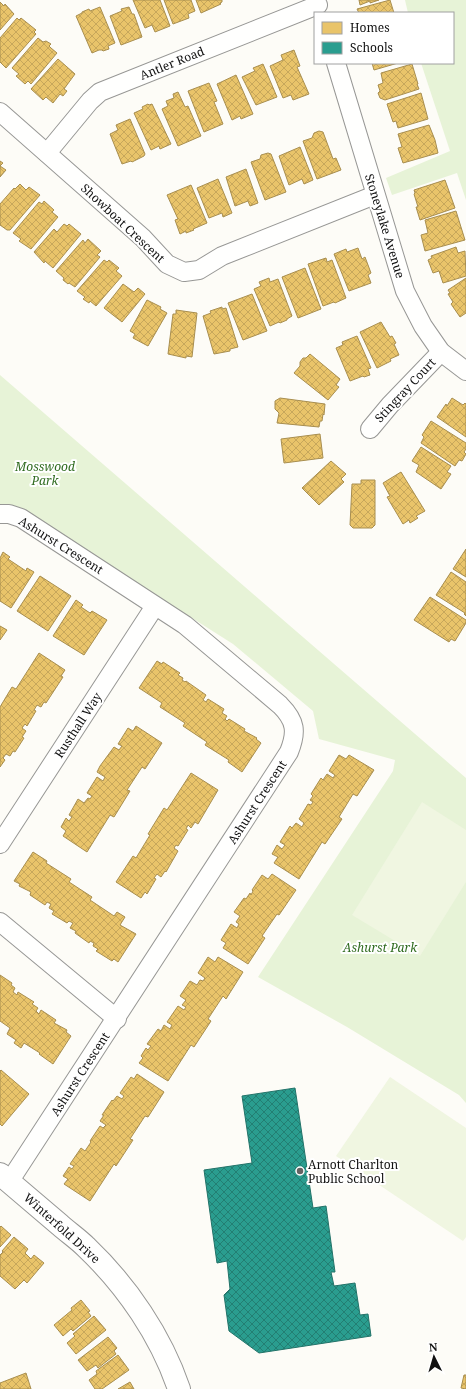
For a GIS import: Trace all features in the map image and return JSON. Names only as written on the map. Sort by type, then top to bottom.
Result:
[{"type":"street","name":"Antler Road","points":[[47,153],[90,101],[100,92],[318,6]]},
{"type":"street","name":"Stoneylake Avenue","points":[[336,64],[405,292],[423,326],[441,352],[466,371]]},
{"type":"street","name":"Showboat Crescent","points":[[0,112],[143,238],[167,264],[184,272],[199,270],[222,256],[375,195]]},
{"type":"street","name":"Stingray Court","points":[[370,429],[441,352]]},
{"type":"street","name":"Ashurst Crescent","points":[[0,514],[9,514],[21,518],[185,625],[280,705],[288,713],[293,722],[294,731],[293,742],[289,752],[116,1019],[5,1178]]},
{"type":"street","name":"Rusthall Way","points":[[0,844],[155,606]]},
{"type":"street","points":[[0,922],[116,1019]]},
{"type":"street","name":"Winterfold Drive","points":[[5,1178],[85,1246],[114,1277],[142,1315],[158,1341],[166,1355],[180,1389]]},
{"type":"green space","points":[[405,0],[466,0],[466,200],[457,173],[392,195],[386,178],[450,151],[421,64],[454,64],[454,12],[408,12]]},
{"type":"green space","name":"Ashurst Park","points":[[0,375],[466,778],[466,1103],[459,1095],[347,1027],[258,977],[393,771],[395,760],[319,739],[313,711],[233,644],[28,514],[0,509]]},
{"type":"green space","points":[[422,802],[466,830],[466,882],[420,956],[352,915]]},
{"type":"green space","points":[[390,1077],[466,1128],[466,1237],[463,1241],[336,1156]]},
{"type":"building: Homes","points":[[133,0],[160,0],[170,26],[155,32],[152,25],[145,28]]},
{"type":"building: Homes","points":[[164,0],[191,0],[195,11],[188,14],[189,18],[173,24]]},
{"type":"building: Homes","points":[[196,0],[222,0],[222,2],[220,3],[221,4],[201,13]]},
{"type":"building: Homes","points":[[359,0],[379,0],[370,3],[370,1],[360,5]]},
{"type":"building: Homes","points":[[390,0],[394,12],[358,12],[357,9]]},
{"type":"building: Homes","points":[[0,2],[4,6],[5,4],[14,14],[0,30]]},
{"type":"building: Homes","points":[[100,7],[115,43],[108,46],[109,49],[103,51],[99,50],[92,53],[76,16],[89,9],[90,11]]},
{"type":"building: Homes","points":[[129,7],[132,14],[134,14],[142,37],[121,45],[110,16],[122,11],[121,9]]},
{"type":"building: Homes","points":[[17,18],[19,20],[21,18],[36,30],[34,32],[36,34],[6,68],[0,62],[0,38]]},
{"type":"building: Homes","points":[[38,38],[43,42],[46,41],[51,44],[49,46],[57,53],[31,84],[28,81],[25,84],[16,76],[19,74],[12,68]]},
{"type":"building: Homes","points":[[294,50],[300,66],[297,67],[309,94],[293,100],[291,95],[283,98],[270,66],[283,60],[281,55]]},
{"type":"building: Homes","points":[[58,59],[75,74],[64,89],[67,91],[63,96],[60,94],[53,103],[46,97],[43,100],[31,89]]},
{"type":"building: Homes","points":[[263,64],[277,97],[256,105],[242,77],[255,71],[253,68]]},
{"type":"building: Homes","points":[[372,64],[395,64],[374,70]]},
{"type":"building: Homes","points":[[412,64],[419,89],[385,100],[380,98],[378,93],[380,91],[378,85],[383,83],[381,73]]},
{"type":"building: Homes","points":[[236,75],[253,114],[241,119],[240,116],[232,120],[217,84]]},
{"type":"building: Homes","points":[[209,83],[217,101],[214,102],[223,124],[204,132],[188,91]]},
{"type":"building: Homes","points":[[178,92],[185,107],[188,106],[201,136],[178,146],[162,109],[168,106],[166,101],[174,98],[173,94]]},
{"type":"building: Homes","points":[[421,93],[428,119],[398,128],[396,121],[393,122],[387,104]]},
{"type":"building: Homes","points":[[152,104],[171,144],[160,149],[159,146],[151,150],[134,113],[143,109],[142,107]]},
{"type":"building: Homes","points":[[130,119],[145,154],[132,162],[122,164],[110,134],[118,130],[116,125]]},
{"type":"building: Homes","points":[[429,125],[438,153],[403,163],[398,148],[402,147],[398,134]]},
{"type":"building: Homes","points":[[319,131],[323,132],[333,159],[336,158],[341,170],[317,179],[303,141],[312,138],[314,133]]},
{"type":"building: Homes","points":[[300,147],[313,180],[304,184],[302,179],[289,185],[279,156]]},
{"type":"building: Homes","points":[[268,153],[271,154],[286,192],[265,200],[251,162],[260,159],[261,155]]},
{"type":"building: Homes","points":[[0,166],[6,170],[0,177]]},
{"type":"building: Homes","points":[[246,169],[258,203],[250,206],[248,201],[235,206],[226,177]]},
{"type":"building: Homes","points":[[218,179],[232,213],[223,217],[222,213],[209,218],[197,188]]},
{"type":"building: Homes","points":[[445,180],[455,208],[420,220],[416,207],[418,207],[414,190]]},
{"type":"building: Homes","points":[[20,184],[26,190],[29,187],[40,195],[10,230],[7,230],[0,225],[0,204],[14,188],[15,189]]},
{"type":"building: Homes","points":[[191,185],[207,223],[193,229],[194,230],[186,233],[186,231],[180,234],[175,220],[178,219],[167,195]]},
{"type":"building: Homes","points":[[44,201],[54,210],[52,212],[58,217],[31,249],[19,241],[21,239],[13,233],[39,202],[42,204]]},
{"type":"building: Homes","points":[[456,211],[465,240],[425,251],[421,235],[428,233],[425,220]]},
{"type":"building: Homes","points":[[64,224],[67,226],[69,224],[81,234],[53,268],[45,261],[44,263],[34,252],[54,229],[57,232]]},
{"type":"building: Homes","points":[[88,239],[101,251],[97,255],[100,257],[75,287],[63,280],[64,278],[56,271],[83,240],[85,243]]},
{"type":"building: Homes","points":[[456,247],[458,253],[465,251],[466,276],[443,283],[439,271],[433,273],[428,260],[432,258],[431,256]]},
{"type":"building: Homes","points":[[358,248],[362,259],[365,257],[371,273],[368,275],[371,283],[349,291],[334,254],[346,249],[347,252]]},
{"type":"building: Homes","points":[[326,258],[327,262],[332,260],[346,298],[323,306],[308,264]]},
{"type":"building: Homes","points":[[104,260],[107,262],[109,260],[119,268],[116,271],[122,276],[96,306],[90,301],[89,303],[83,299],[85,297],[77,291]]},
{"type":"building: Homes","points":[[305,268],[321,309],[298,318],[282,277]]},
{"type":"building: Homes","points":[[269,278],[270,282],[278,279],[292,316],[287,320],[270,326],[254,289],[261,286],[259,282]]},
{"type":"building: Homes","points":[[466,278],[466,313],[460,317],[451,304],[453,302],[448,294],[450,293],[448,290]]},
{"type":"building: Homes","points":[[123,284],[134,292],[138,288],[145,294],[122,322],[104,308]]},
{"type":"building: Homes","points":[[252,294],[267,331],[243,340],[228,303]]},
{"type":"building: Homes","points":[[147,300],[161,307],[160,309],[167,313],[148,346],[133,338],[135,334],[130,331]]},
{"type":"building: Homes","points":[[222,307],[222,309],[226,308],[238,347],[230,349],[230,351],[214,354],[203,316],[211,313],[210,311]]},
{"type":"building: Homes","points":[[176,310],[197,313],[192,357],[186,356],[186,358],[168,354],[173,314],[176,314]]},
{"type":"building: Homes","points":[[381,322],[390,337],[392,336],[396,343],[394,344],[399,355],[377,368],[360,332]]},
{"type":"building: Homes","points":[[357,336],[371,368],[368,369],[370,375],[350,381],[336,348],[343,345],[342,342]]},
{"type":"building: Homes","points":[[310,354],[340,379],[336,385],[339,387],[328,400],[294,373],[300,366],[300,362],[303,358],[306,358]]},
{"type":"building: Homes","points":[[280,398],[325,404],[324,415],[323,414],[319,427],[277,423],[279,413],[275,409],[275,401]]},
{"type":"building: Homes","points":[[452,398],[463,405],[465,403],[466,404],[466,437],[437,417]]},
{"type":"building: Homes","points":[[431,421],[466,443],[466,449],[464,452],[466,454],[462,461],[459,460],[455,466],[421,443],[424,437],[422,435]]},
{"type":"building: Homes","points":[[320,434],[323,458],[284,463],[281,439]]},
{"type":"building: Homes","points":[[421,447],[451,466],[447,472],[451,474],[441,489],[416,472],[419,465],[412,461]]},
{"type":"building: Homes","points":[[331,461],[346,474],[341,479],[344,482],[319,505],[302,488]]},
{"type":"building: Homes","points":[[401,472],[425,511],[416,516],[418,518],[410,523],[409,520],[403,524],[387,497],[390,496],[383,483]]},
{"type":"building: Homes","points":[[361,480],[375,480],[375,525],[372,528],[353,528],[350,525],[352,484],[361,484]]},
{"type":"building: Homes","points":[[466,549],[466,577],[453,569]]},
{"type":"building: Homes","points":[[3,552],[10,557],[8,559],[26,571],[27,568],[34,572],[11,608],[0,601],[0,558]]},
{"type":"building: Homes","points":[[451,572],[466,582],[466,616],[464,614],[465,613],[436,595]]},
{"type":"building: Homes","points":[[40,576],[71,596],[48,631],[17,611]]},
{"type":"building: Homes","points":[[430,597],[466,620],[466,623],[455,641],[451,639],[449,642],[414,620]]},
{"type":"building: Homes","points":[[76,600],[83,605],[81,607],[90,613],[92,611],[107,620],[84,655],[53,636]]},
{"type":"building: Homes","points":[[0,626],[7,630],[0,640]]},
{"type":"building: Homes","points":[[39,653],[65,670],[61,676],[63,677],[46,703],[44,702],[41,707],[37,705],[34,710],[36,711],[27,726],[25,724],[22,728],[26,731],[22,737],[24,738],[15,752],[13,751],[10,756],[6,754],[3,758],[5,760],[0,767],[0,707],[12,687],[16,689]]},
{"type":"building: Homes","points":[[157,661],[162,664],[163,662],[180,673],[178,675],[183,678],[182,680],[185,682],[186,681],[206,695],[203,700],[206,702],[208,699],[224,709],[222,713],[227,716],[225,719],[227,721],[229,719],[245,729],[244,731],[257,738],[256,739],[261,743],[242,772],[228,762],[229,760],[205,745],[207,742],[183,726],[185,723],[160,707],[162,703],[139,688]]},
{"type":"building: Homes","points":[[136,726],[162,743],[145,769],[142,767],[127,790],[130,791],[114,817],[110,815],[87,852],[63,836],[66,831],[61,827],[66,818],[69,821],[72,817],[69,815],[78,799],[84,803],[88,798],[90,799],[92,796],[87,793],[97,777],[103,781],[105,777],[97,772],[100,766],[114,747],[119,750],[122,746],[118,744],[128,728],[133,731]]},
{"type":"building: Homes","points":[[339,755],[346,759],[349,755],[374,770],[357,796],[353,794],[339,817],[342,819],[325,844],[322,842],[299,879],[274,863],[278,857],[272,854],[277,845],[282,849],[285,845],[280,842],[290,826],[292,828],[296,823],[302,827],[304,823],[299,819],[308,804],[311,805],[313,802],[310,800],[313,796],[311,794],[321,778],[323,780],[327,774],[333,778],[335,775],[329,771]]},
{"type":"building: Homes","points":[[191,773],[218,790],[198,824],[195,822],[191,828],[188,825],[186,829],[188,830],[178,846],[176,845],[174,848],[178,851],[166,872],[165,871],[161,877],[157,874],[154,878],[156,879],[147,894],[145,892],[141,898],[116,882],[133,856],[136,858],[150,835],[148,834],[164,808],[167,810]]},
{"type":"building: Homes","points":[[33,852],[47,861],[46,863],[71,879],[69,882],[92,897],[90,900],[114,916],[117,912],[125,917],[120,925],[136,934],[118,962],[114,959],[112,961],[96,951],[98,949],[93,946],[94,943],[90,941],[89,943],[75,933],[76,931],[70,928],[73,923],[69,921],[67,923],[52,914],[54,911],[49,908],[51,904],[47,902],[45,905],[30,895],[31,892],[19,886],[20,884],[14,881]]},
{"type":"building: Homes","points":[[272,874],[296,890],[262,936],[265,938],[248,964],[223,948],[226,943],[221,940],[231,924],[237,928],[239,924],[236,922],[240,916],[234,912],[244,898],[246,899],[250,893],[251,895],[252,890],[262,875],[268,879]]},
{"type":"building: Homes","points":[[208,957],[215,962],[218,957],[243,972],[226,999],[223,996],[208,1019],[211,1021],[194,1047],[191,1045],[168,1081],[139,1063],[143,1058],[141,1056],[146,1048],[148,1050],[151,1046],[147,1044],[158,1029],[161,1031],[164,1025],[170,1029],[172,1025],[167,1022],[178,1006],[184,1010],[186,1007],[182,1005],[186,1000],[180,996],[190,981],[197,985],[200,980],[203,981],[205,978],[198,973]]},
{"type":"building: Homes","points":[[0,975],[12,983],[11,985],[15,988],[13,992],[17,995],[18,992],[34,1002],[32,1004],[38,1008],[36,1011],[39,1014],[41,1010],[56,1020],[54,1023],[67,1030],[66,1032],[71,1036],[53,1064],[39,1054],[40,1053],[24,1043],[21,1048],[14,1043],[16,1040],[7,1034],[10,1028],[0,1021]]},
{"type":"building: Homes","points":[[1,1070],[29,1094],[2,1126],[0,1124]]},
{"type":"building: Homes","points":[[137,1074],[164,1092],[148,1117],[145,1116],[130,1139],[133,1140],[116,1166],[114,1164],[90,1201],[64,1184],[68,1179],[63,1176],[69,1167],[72,1169],[74,1166],[70,1164],[81,1148],[85,1151],[100,1126],[103,1128],[106,1125],[100,1121],[104,1115],[102,1115],[112,1100],[113,1101],[117,1096],[122,1099],[124,1096],[120,1093],[131,1077],[134,1079]]},
{"type":"building: Homes","points":[[1,1226],[11,1235],[0,1247],[0,1227]]},
{"type":"building: Homes","points":[[14,1237],[28,1249],[25,1253],[31,1259],[34,1255],[44,1263],[27,1283],[24,1280],[15,1289],[0,1276],[0,1255]]},
{"type":"building: Homes","points":[[81,1300],[90,1311],[88,1312],[91,1316],[73,1331],[71,1329],[63,1336],[54,1325],[72,1310],[71,1308]]},
{"type":"building: Homes","points":[[94,1316],[106,1330],[76,1354],[67,1343],[75,1336],[73,1334]]},
{"type":"building: Homes","points":[[108,1337],[117,1348],[114,1351],[116,1354],[98,1368],[96,1365],[87,1371],[78,1360]]},
{"type":"building: Homes","points":[[118,1355],[129,1370],[102,1389],[95,1389],[89,1380],[97,1374],[96,1371]]},
{"type":"building: Homes","points":[[26,1373],[31,1389],[0,1389],[0,1383]]},
{"type":"building: Homes","points":[[464,1375],[466,1375],[466,1389],[461,1388]]},
{"type":"building: Homes","points":[[130,1382],[134,1389],[118,1389]]},
{"type":"building: Schools","points":[[295,1088],[313,1208],[326,1206],[335,1272],[331,1272],[334,1286],[355,1283],[360,1315],[368,1314],[371,1336],[259,1353],[229,1331],[224,1295],[230,1289],[227,1261],[217,1263],[204,1170],[252,1163],[242,1096]]},
{"type":"place","name":"Arnott Charlton Public School","points":[[300,1171]]},
{"type":"park label","name":"Mosswood Park","points":[[45,473]]}]
